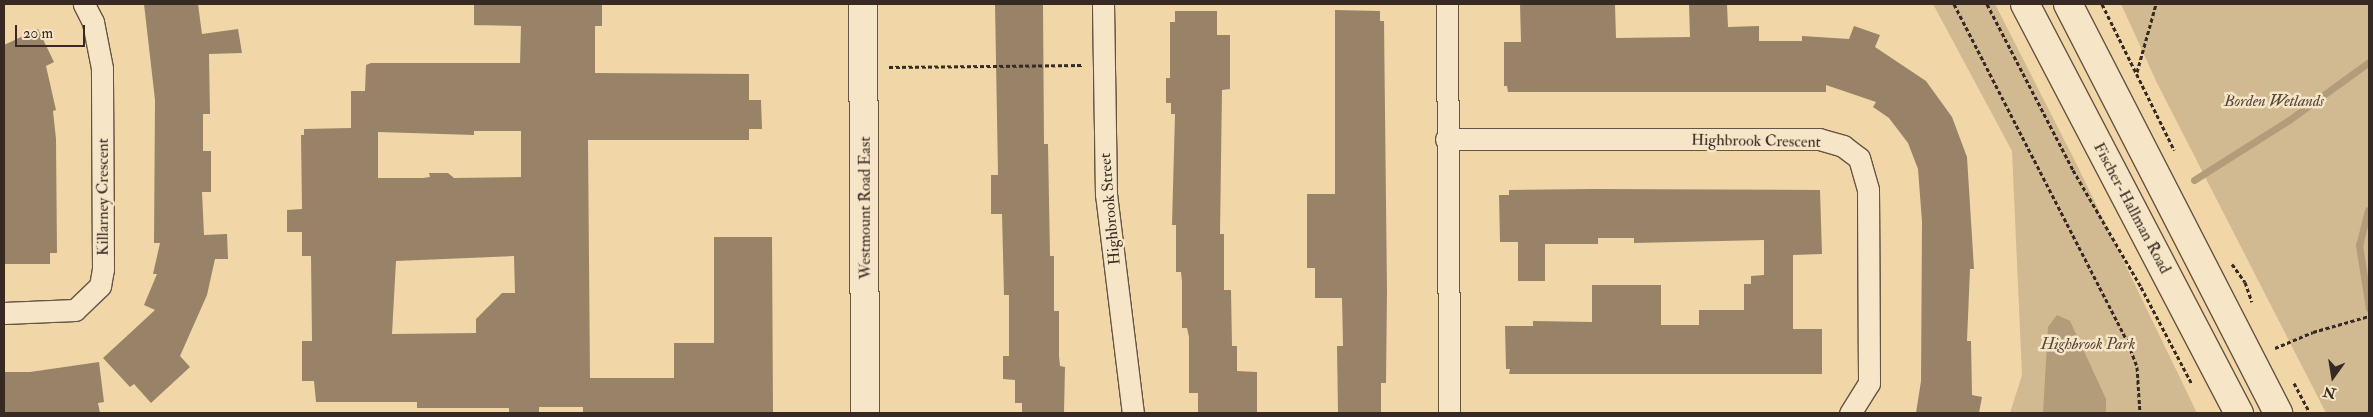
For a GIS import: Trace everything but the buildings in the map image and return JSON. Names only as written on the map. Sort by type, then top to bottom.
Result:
[{"type":"main road","name":"Westmount Road East","points":[[863,4],[865,67],[865,413]]},
{"type":"main road","name":"Fischer-Hallman Road","points":[[2025,4],[2239,413]]},
{"type":"main road","points":[[2068,4],[2278,413]]},
{"type":"street","name":"Killarney Crescent","points":[[4,313],[75,310],[100,286],[103,269],[102,68],[93,22],[84,4]]},
{"type":"street","name":"Highbrook Street","points":[[1103,4],[1106,194],[1133,413]]},
{"type":"street","points":[[1447,4],[1446,139],[1449,413]]},
{"type":"street","name":"Highbrook Crescent","points":[[1446,139],[1819,139],[1843,146],[1859,158],[1868,189],[1868,383],[1850,413]]},
{"type":"path","points":[[1954,4],[2128,343],[2137,367],[2140,413]]},
{"type":"path","points":[[1987,4],[2073,170],[2141,286],[2194,388]]},
{"type":"path","points":[[2137,72],[2156,4]]},
{"type":"path","points":[[865,67],[1103,64]]},
{"type":"path","points":[[2275,348],[2313,332],[2368,316]]},
{"type":"green space","name":"Highbrook Park","points":[[1933,4],[1995,4],[2076,163],[2197,413],[2010,413],[2022,375],[2012,151]]},
{"type":"green space","name":"Borden Wetlands","points":[[2121,4],[2369,4],[2369,413],[2326,413],[2157,83]]},
{"type":"shaded area","points":[[2057,315],[2070,321],[2106,399],[2106,413],[2043,413],[2048,327]]},
{"type":"waterway","points":[[2194,180],[2289,120],[2369,62]]},
{"type":"waterway","points":[[2368,210],[2359,245],[2369,308]]}]
